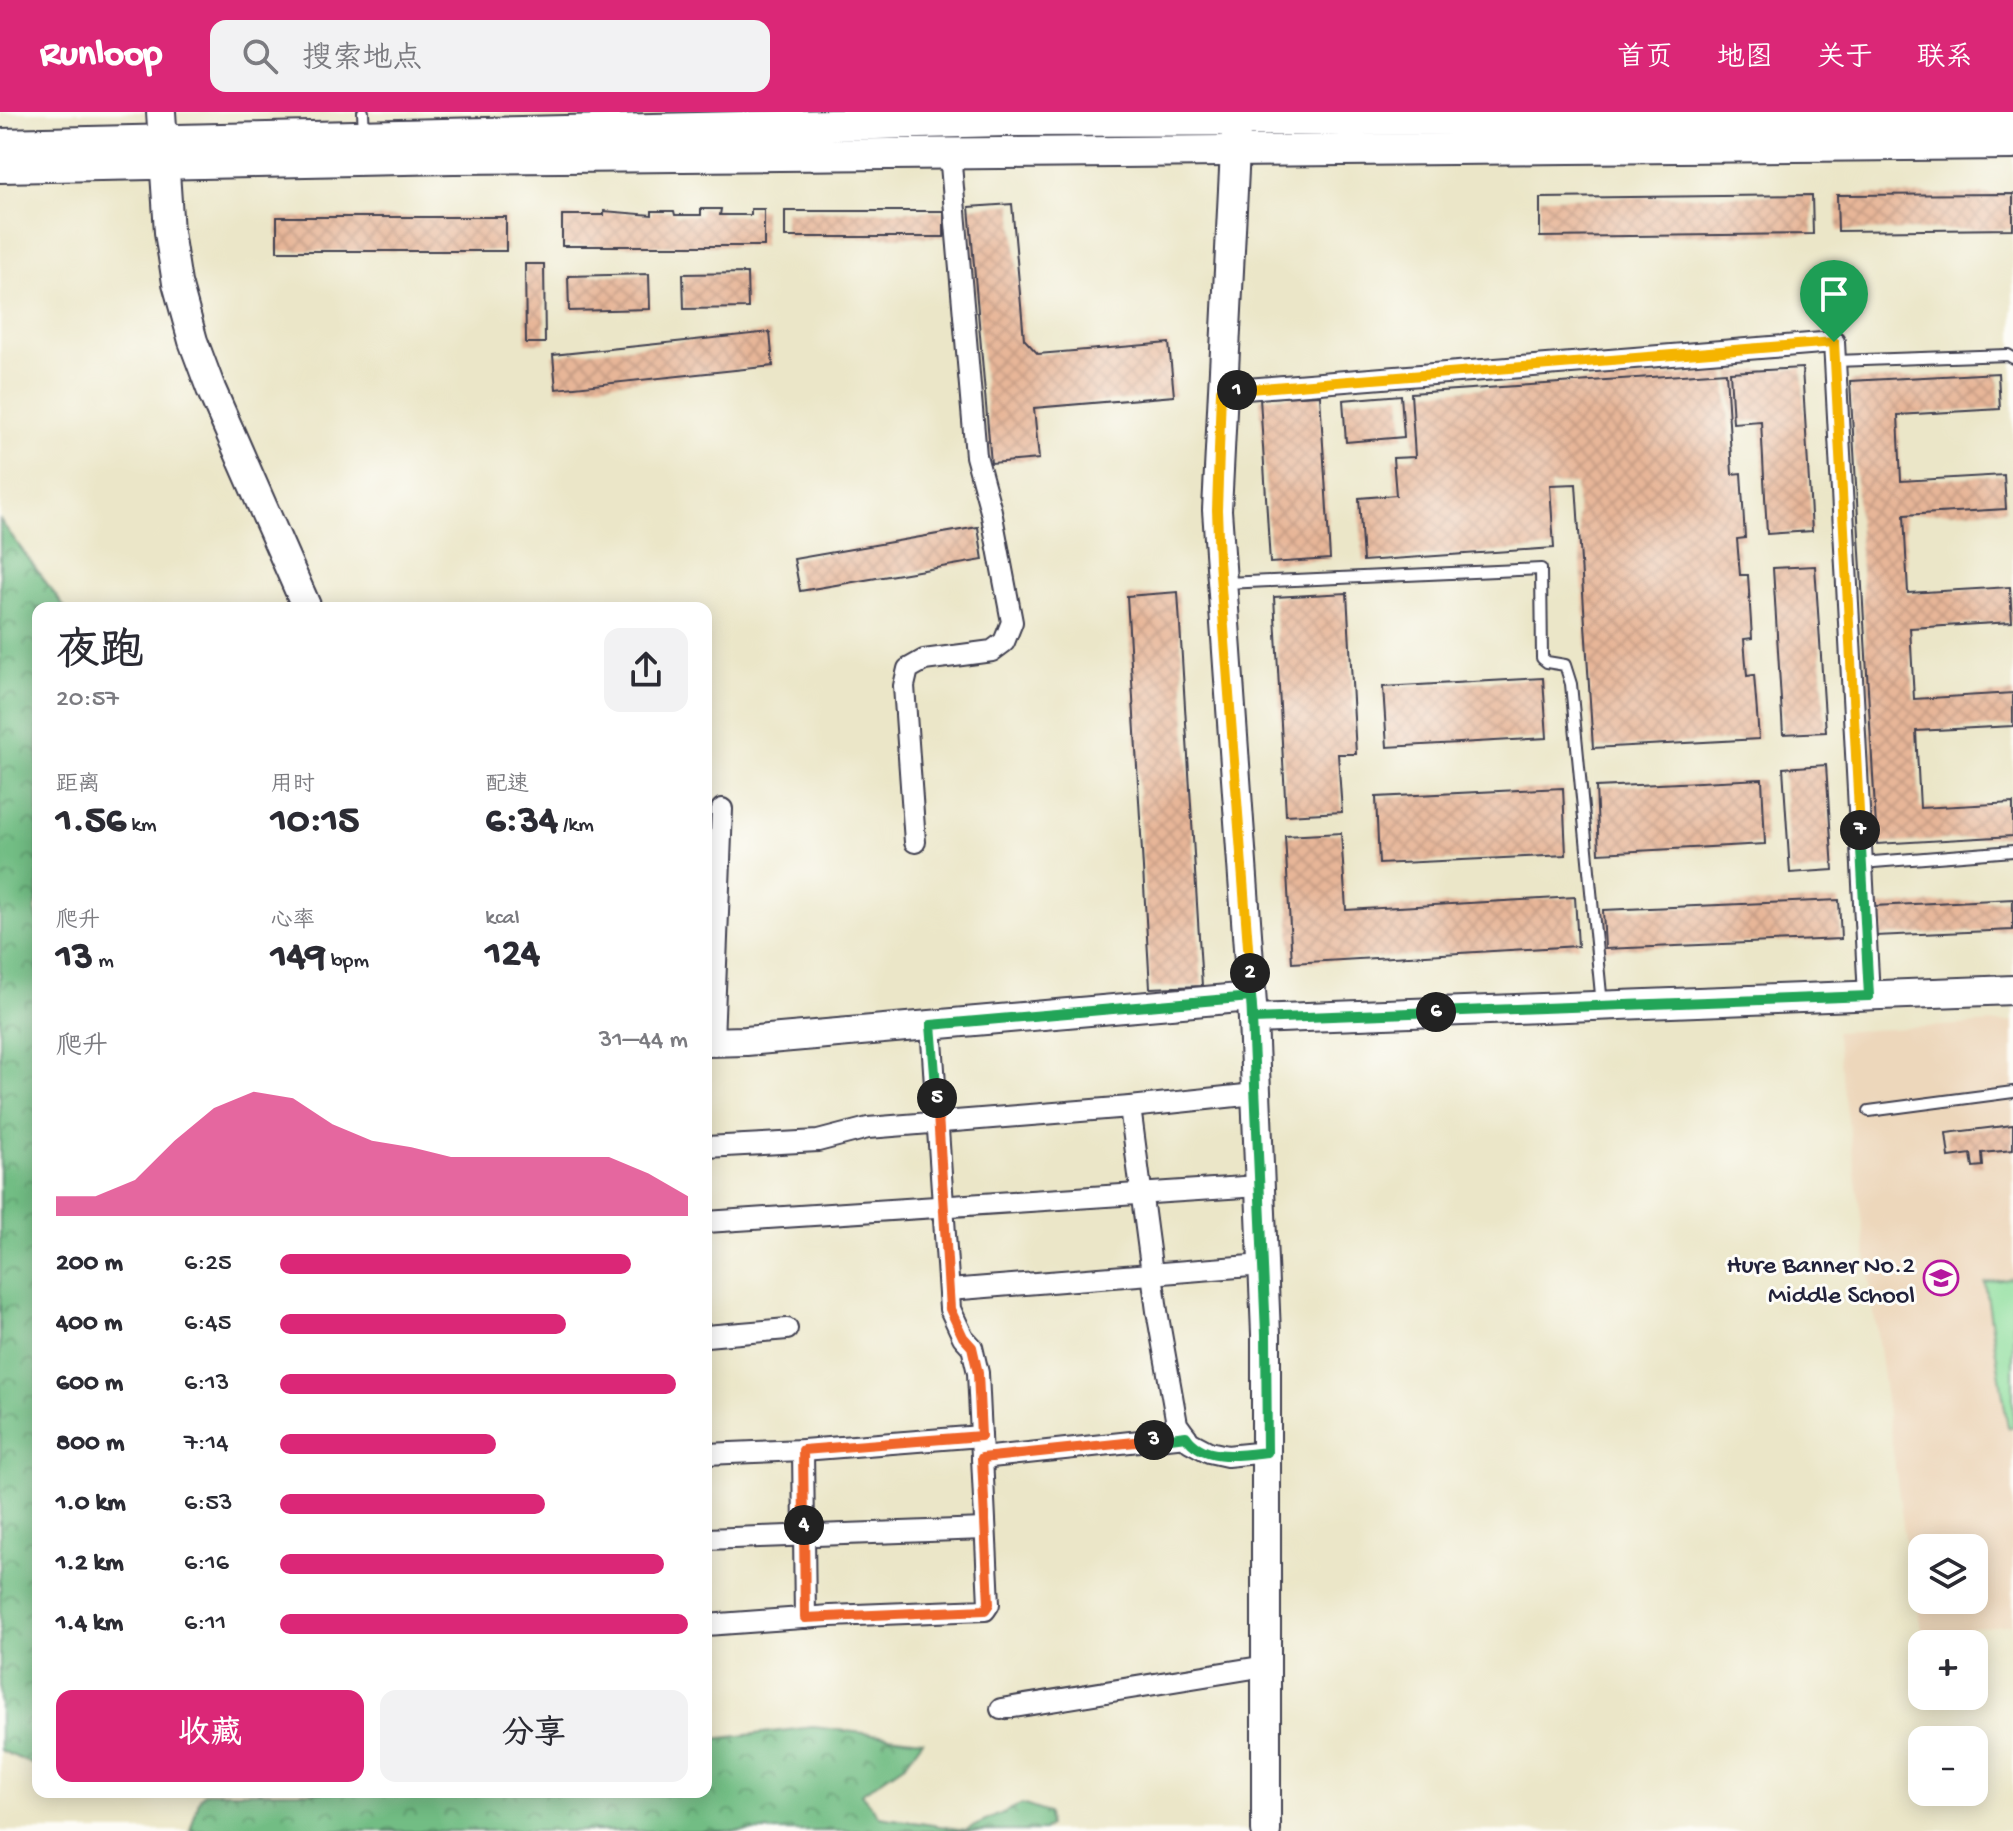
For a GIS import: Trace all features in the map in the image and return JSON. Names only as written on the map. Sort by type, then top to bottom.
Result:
[{"type":"main road","points":[[0,167],[162,139],[453,158],[950,153],[1237,128],[2013,118]]},
{"type":"main road","points":[[0,144],[162,139],[364,124],[546,127],[1008,121],[2013,144]]},
{"type":"street","points":[[1237,128],[1217,510],[1252,1008],[1266,1334],[1266,1831]]},
{"type":"street","points":[[162,139],[169,232],[177,283],[193,341],[304,602]]},
{"type":"street","points":[[915,842],[904,686],[908,669],[924,660],[992,651],[1004,642],[1012,622],[991,511],[976,456],[950,153]]},
{"type":"street","points":[[1221,391],[1834,342],[1869,996]]},
{"type":"street","points":[[712,1003],[722,809]]},
{"type":"street","points":[[712,1042],[931,1025],[1252,1008],[1602,1007],[2013,990]]},
{"type":"street","points":[[712,1625],[985,1610],[989,1604],[978,1373],[972,1347],[963,1337],[950,1309],[931,1025]]},
{"type":"street","points":[[712,1147],[818,1141],[868,1128],[1255,1094]]},
{"type":"street","points":[[1130,1107],[1152,1275],[1177,1424],[1190,1442],[1209,1452],[1227,1456],[1267,1452]]},
{"type":"street","points":[[712,1222],[1259,1186]]},
{"type":"street","points":[[949,1290],[1263,1265]]},
{"type":"street","points":[[712,1335],[787,1329]]},
{"type":"street","points":[[712,1454],[981,1436]]},
{"type":"street","points":[[982,1458],[1186,1436]]},
{"type":"street","points":[[803,1450],[805,1618]]},
{"type":"street","points":[[712,1539],[985,1529]]},
{"type":"street","points":[[1001,1709],[1266,1666]]},
{"type":"lane","points":[[1835,361],[2008,355],[2013,358]]},
{"type":"lane","points":[[1220,583],[1541,569],[1542,658],[1565,665],[1571,684],[1602,1007]]},
{"type":"lane","points":[[1861,863],[2013,851]]},
{"type":"lane","points":[[1869,1111],[2013,1092]]},
{"type":"shaded area","name":"Hure Banner No.2 Middle School","points":[[2013,1022],[2013,1624],[1958,1630],[1921,1630],[1919,1614],[1988,1614],[1988,1534],[1908,1534],[1908,1554],[1836,1032]]},
{"type":"green space","points":[[0,520],[61,602],[32,602],[32,1764],[0,1750]]},
{"type":"green space","points":[[2013,1278],[2013,1427],[2008,1428],[1985,1283]]},
{"type":"green space","points":[[813,1727],[923,1740],[906,1763],[861,1794],[880,1817],[966,1830],[1022,1804],[1048,1813],[1049,1826],[1043,1831],[190,1831],[200,1798],[712,1798],[712,1739]]},
{"type":"building","points":[[2013,194],[2013,229],[1838,231],[1837,195]]},
{"type":"building","points":[[1812,195],[1813,234],[1540,237],[1540,198]]},
{"type":"building","points":[[1012,204],[1024,339],[1038,354],[1169,343],[1174,396],[1034,408],[1039,459],[991,463],[969,207]]},
{"type":"building","points":[[701,209],[721,209],[720,215],[751,215],[751,209],[764,209],[764,246],[562,246],[562,215],[604,215],[604,211],[652,215],[652,211],[674,211],[675,215],[701,215]]},
{"type":"building","points":[[785,211],[944,211],[944,237],[785,237]]},
{"type":"building","points":[[277,217],[506,217],[506,251],[277,251]]},
{"type":"building","points":[[525,264],[544,264],[545,343],[526,343]]},
{"type":"building","points":[[747,273],[748,308],[684,309],[683,274]]},
{"type":"building","points":[[649,274],[650,309],[569,311],[568,276]]},
{"type":"building","points":[[770,332],[773,366],[556,389],[553,355]]},
{"type":"building","points":[[1802,368],[1812,531],[1767,534],[1761,421],[1733,423],[1730,372]]},
{"type":"building","points":[[1726,372],[1732,474],[1741,473],[1745,538],[1737,539],[1740,575],[1748,575],[1752,638],[1744,639],[1747,676],[1754,675],[1759,739],[1593,748],[1576,484],[1550,485],[1554,548],[1363,561],[1359,498],[1396,495],[1393,458],[1415,457],[1411,393]]},
{"type":"building","points":[[1998,373],[2000,409],[1898,415],[1901,481],[2004,475],[2006,509],[1904,515],[1908,593],[2010,587],[2012,622],[1910,628],[1914,699],[2013,693],[2013,726],[1916,731],[1920,808],[2013,803],[2013,836],[1877,844],[1850,381]]},
{"type":"building","points":[[1320,395],[1330,559],[1270,563],[1260,398]]},
{"type":"building","points":[[1401,395],[1404,437],[1346,442],[1343,400]]},
{"type":"building","points":[[978,527],[983,560],[800,591],[794,559]]},
{"type":"building","points":[[1815,566],[1826,732],[1783,734],[1773,568]]},
{"type":"building","points":[[1178,592],[1202,986],[1150,988],[1127,596]]},
{"type":"building","points":[[1347,593],[1356,754],[1338,754],[1342,812],[1286,815],[1274,597]]},
{"type":"building","points":[[1543,678],[1547,738],[1387,747],[1383,687]]},
{"type":"building","points":[[1826,765],[1833,870],[1790,873],[1783,768]]},
{"type":"building","points":[[1762,779],[1765,844],[1599,853],[1596,787]]},
{"type":"building","points":[[1563,788],[1566,855],[1379,864],[1376,797]]},
{"type":"building","points":[[1341,833],[1346,910],[1575,897],[1578,946],[1292,963],[1285,836]]},
{"type":"building","points":[[2013,899],[2013,930],[1875,936],[1874,906]]},
{"type":"building","points":[[1839,900],[1841,939],[1605,949],[1603,910]]},
{"type":"building","points":[[2013,1125],[2013,1150],[1982,1153],[1983,1166],[1973,1167],[1971,1154],[1949,1157],[1946,1133]]},
{"type":"place","name":"Hure Banner No.2 Middle School","points":[[1941,1278]]},
{"type":"route","points":[[1834,342],[1221,391],[1217,510],[1219,561],[1253,1019],[1266,1334],[1267,1452],[1227,1456],[1209,1452],[1190,1442],[1186,1436],[982,1458],[989,1604],[985,1610],[805,1618],[803,1450],[981,1436],[978,1373],[972,1347],[963,1337],[950,1309],[931,1025],[1251,997],[1253,1019],[1869,996],[1834,342]]}]
